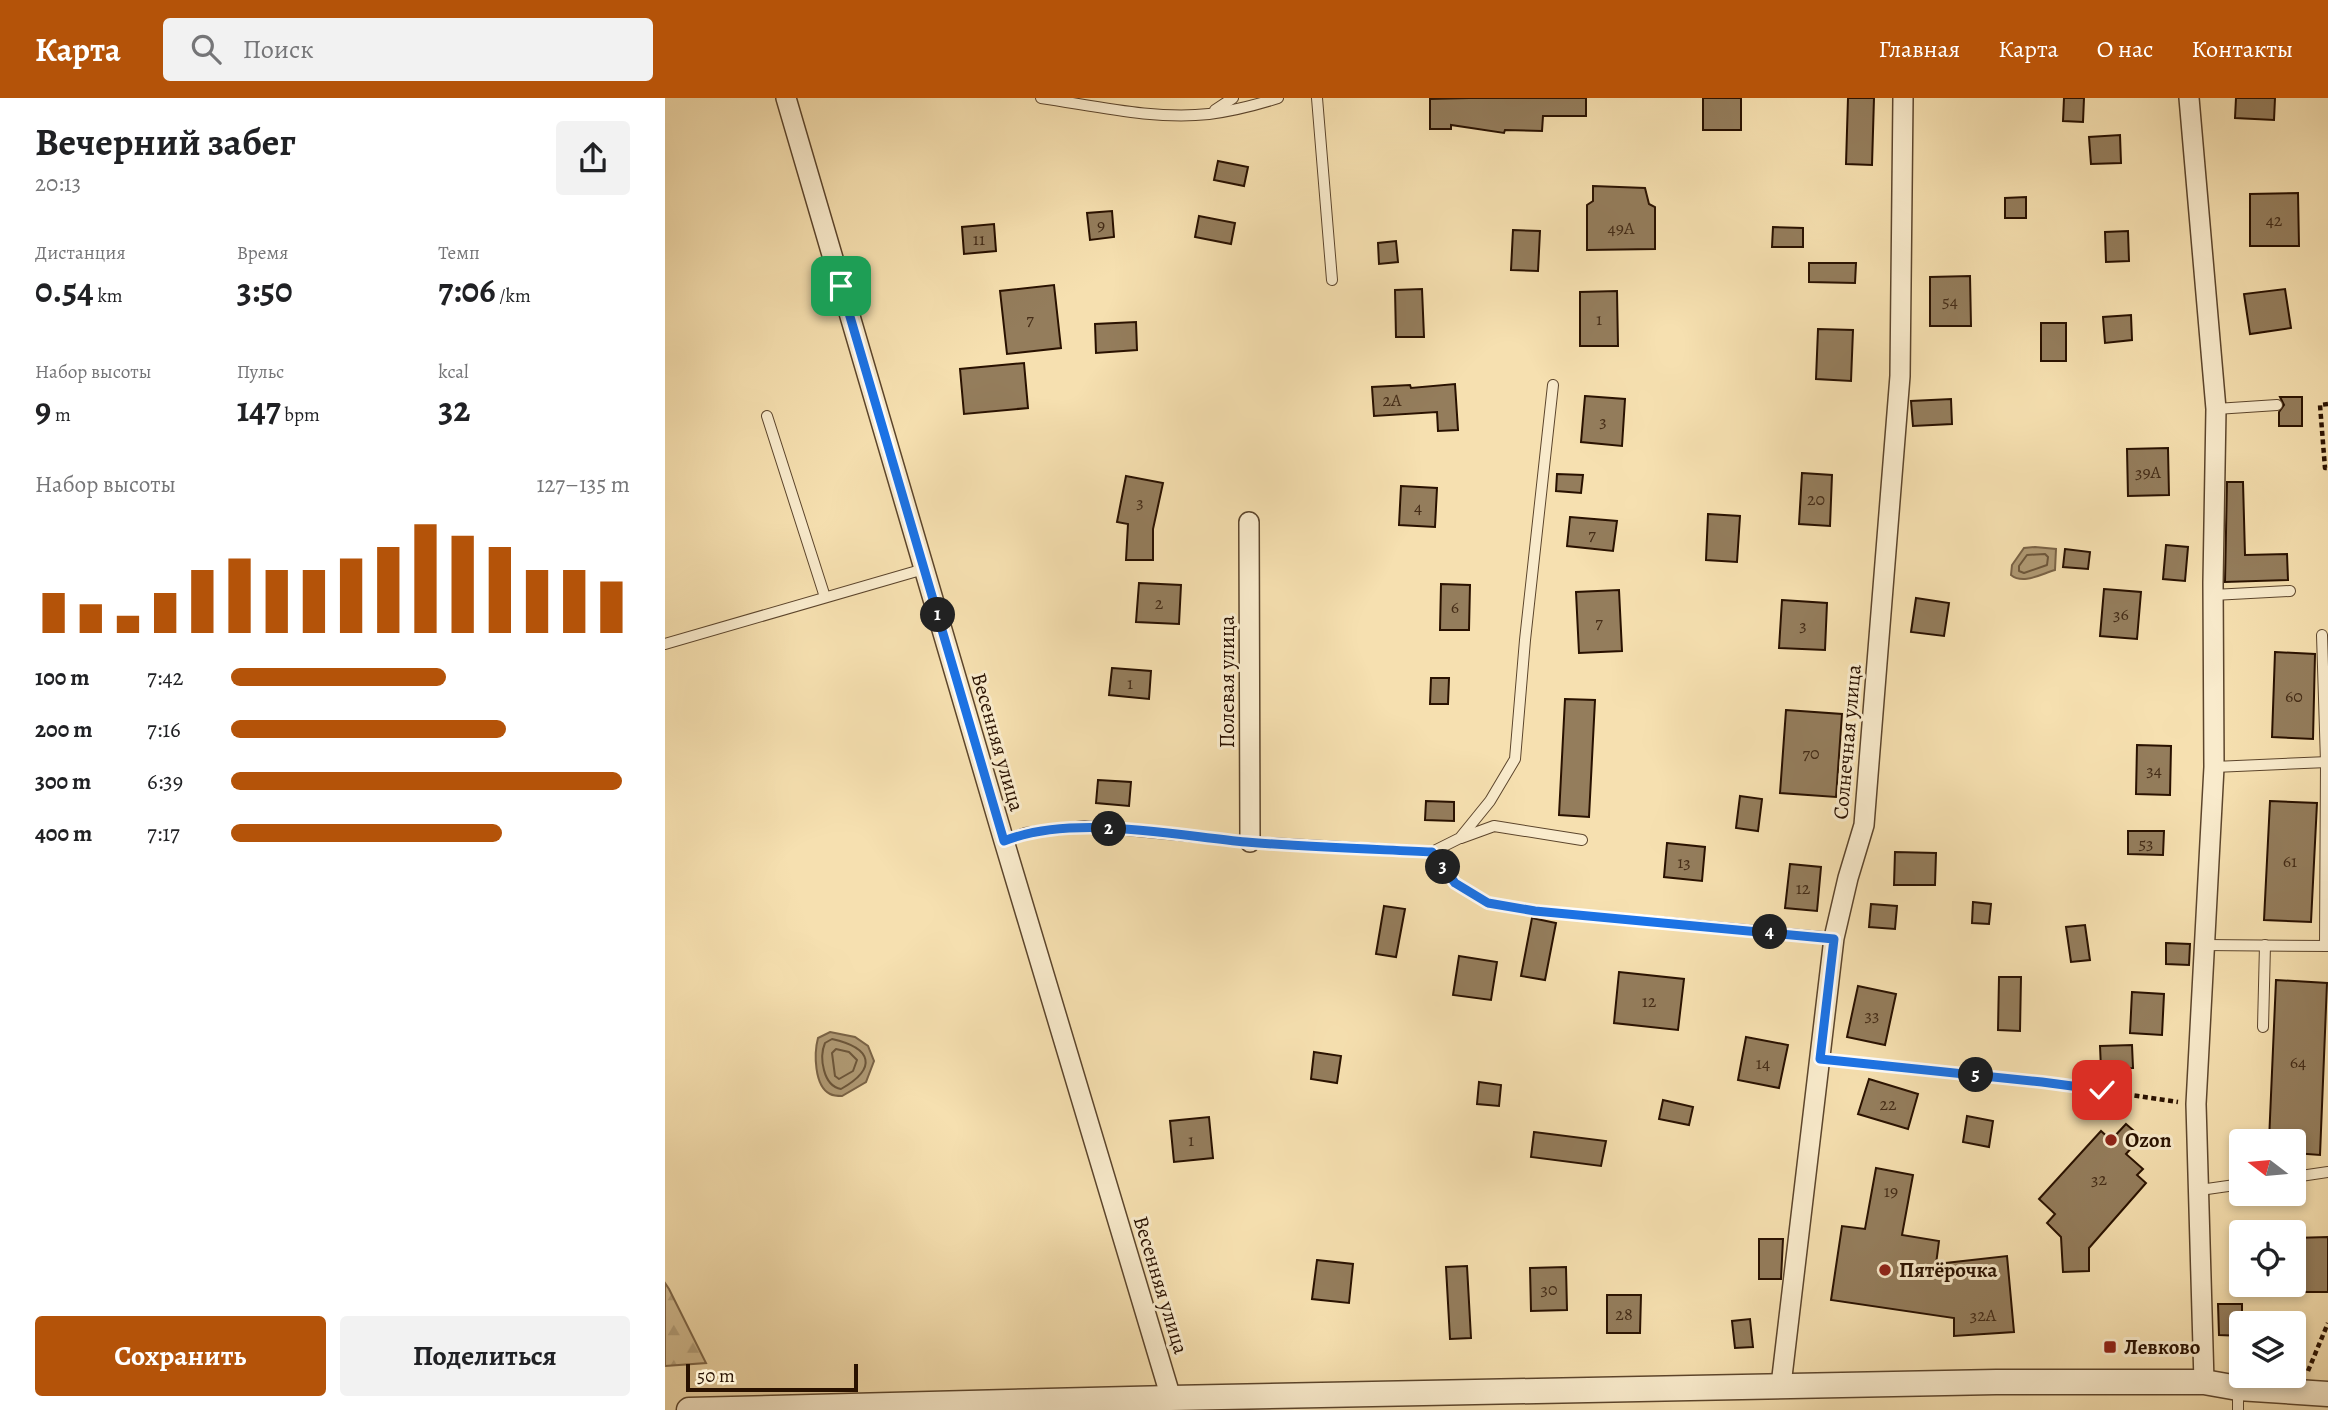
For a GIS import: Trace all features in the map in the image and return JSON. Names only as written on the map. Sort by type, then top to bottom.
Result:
[{"type":"street","name":"Весенняя улица","points":[[786,98],[1171,1398]]},
{"type":"street","name":"Солнечная улица","points":[[1781,1385],[1834,939],[1864,825],[1900,376],[1903,98]]},
{"type":"street","points":[[2189,98],[2216,410],[2214,766],[2196,1104],[2204,1382]]},
{"type":"street","name":"Полевая улица","points":[[1249,522],[1250,842]]},
{"type":"street","points":[[689,1410],[1171,1398],[1275,1403],[1781,1385],[2204,1382],[2238,1399],[2300,1392],[2328,1394]]},
{"type":"lane","points":[[1041,98],[1144,113],[1209,114],[1278,98]]},
{"type":"lane","points":[[1209,114],[1233,98]]},
{"type":"lane","points":[[1317,98],[1332,280]]},
{"type":"lane","points":[[1460,838],[1490,801],[1515,759],[1553,385]]},
{"type":"lane","points":[[2216,410],[2277,405]]},
{"type":"lane","points":[[767,416],[825,597]]},
{"type":"lane","points":[[665,645],[924,569]]},
{"type":"lane","points":[[2213,594],[2290,591]]},
{"type":"lane","points":[[2205,945],[2326,946],[2327,762],[2322,635]]},
{"type":"lane","points":[[2214,766],[2327,762]]},
{"type":"lane","points":[[1004,841],[1025,833],[1085,826],[1250,842],[1432,852],[1494,826],[1582,840]]},
{"type":"lane","points":[[1432,852],[1455,883],[1488,903],[1535,911],[1834,939]]},
{"type":"lane","points":[[2263,1027],[2265,945]]},
{"type":"lane","points":[[2307,1175],[2328,1172]]},
{"type":"lane","points":[[2200,1190],[2229,1186]]},
{"type":"path","points":[[2328,404],[2320,405],[2325,468],[2328,468]]},
{"type":"path","points":[[1820,1059],[2042,1082],[2196,1104]]},
{"type":"path","points":[[2300,1392],[2328,1323]]},
{"type":"green space","points":[[665,1283],[669,1289],[706,1363],[665,1366]]},
{"type":"water","points":[[2024,548],[2056,549],[2055,570],[2027,579],[2011,575],[2012,565]]},
{"type":"water","points":[[830,1032],[855,1037],[868,1046],[874,1061],[866,1082],[842,1096],[832,1095],[825,1090],[818,1077],[818,1038]]},
{"type":"building","points":[[1586,98],[1586,116],[1543,116],[1542,131],[1505,130],[1504,133],[1451,125],[1451,129],[1430,129],[1430,99]]},
{"type":"building","points":[[1703,98],[1741,98],[1741,130],[1703,130]]},
{"type":"building","points":[[1848,98],[1874,98],[1872,165],[1846,164]]},
{"type":"building","points":[[2064,98],[2084,98],[2083,122],[2063,121]]},
{"type":"building","points":[[2236,98],[2275,98],[2274,120],[2235,118]]},
{"type":"building","points":[[2120,135],[2121,163],[2091,164],[2089,137]]},
{"type":"building","points":[[1218,161],[1248,167],[1244,186],[1214,180]]},
{"type":"building","points":[[1593,186],[1645,188],[1649,204],[1655,207],[1655,249],[1587,250],[1587,205],[1593,201]]},
{"type":"building","points":[[2298,193],[2299,246],[2250,246],[2250,194]]},
{"type":"building","points":[[2026,197],[2026,218],[2005,218],[2005,198]]},
{"type":"building","points":[[1112,211],[1114,237],[1090,240],[1087,213]]},
{"type":"building","points":[[1199,216],[1235,223],[1231,244],[1195,237]]},
{"type":"building","points":[[994,224],[996,251],[964,254],[962,227]]},
{"type":"building","points":[[1773,227],[1803,228],[1803,247],[1772,247]]},
{"type":"building","points":[[1513,230],[1540,231],[1538,271],[1511,270]]},
{"type":"building","points":[[2128,231],[2129,261],[2106,262],[2105,232]]},
{"type":"building","points":[[1396,241],[1398,262],[1379,264],[1378,243]]},
{"type":"building","points":[[1809,263],[1856,263],[1855,283],[1809,282]]},
{"type":"building","points":[[1970,276],[1971,326],[1930,326],[1930,277]]},
{"type":"building","points":[[1054,285],[1061,348],[1007,354],[1000,291]]},
{"type":"building","points":[[1422,289],[1424,337],[1396,337],[1395,290]]},
{"type":"building","points":[[2285,289],[2291,328],[2250,334],[2244,294]]},
{"type":"building","points":[[1617,291],[1618,346],[1580,346],[1580,292]]},
{"type":"building","points":[[2131,315],[2132,340],[2105,343],[2103,317]]},
{"type":"building","points":[[1136,322],[1137,350],[1096,353],[1095,324]]},
{"type":"building","points":[[2041,323],[2066,323],[2066,361],[2041,361]]},
{"type":"building","points":[[1818,329],[1853,330],[1851,381],[1816,379]]},
{"type":"building","points":[[1024,363],[1028,408],[964,414],[960,369]]},
{"type":"building","points":[[1455,384],[1458,430],[1438,431],[1437,412],[1374,416],[1372,387],[1410,385],[1411,388]]},
{"type":"building","points":[[1585,396],[1625,399],[1622,446],[1581,442]]},
{"type":"building","points":[[2280,397],[2302,397],[2302,426],[2279,426],[2279,412],[2284,405]]},
{"type":"building","points":[[1951,399],[1952,424],[1913,426],[1911,401]]},
{"type":"building","points":[[2168,448],[2169,495],[2128,496],[2127,449]]},
{"type":"building","points":[[1802,473],[1832,475],[1830,526],[1799,524]]},
{"type":"building","points":[[1557,474],[1583,475],[1581,493],[1556,491]]},
{"type":"building","points":[[1126,476],[1163,483],[1153,529],[1153,560],[1126,560],[1128,524],[1117,522]]},
{"type":"building","points":[[2227,482],[2243,482],[2245,555],[2287,554],[2288,580],[2225,582]]},
{"type":"building","points":[[1401,486],[1437,488],[1435,527],[1399,525]]},
{"type":"building","points":[[1708,514],[1740,516],[1737,562],[1706,560]]},
{"type":"building","points":[[1570,517],[1617,521],[1613,551],[1567,546]]},
{"type":"building","points":[[2166,545],[2188,547],[2185,581],[2163,579]]},
{"type":"building","points":[[2065,549],[2090,552],[2088,569],[2063,567]]},
{"type":"building","points":[[1139,583],[1181,585],[1179,624],[1136,622]]},
{"type":"building","points":[[1441,584],[1470,585],[1469,630],[1440,630]]},
{"type":"building","points":[[2104,589],[2141,592],[2137,639],[2100,636]]},
{"type":"building","points":[[1619,590],[1622,651],[1579,653],[1576,592]]},
{"type":"building","points":[[1916,598],[1949,603],[1944,636],[1911,632]]},
{"type":"building","points":[[1782,600],[1827,603],[1825,650],[1779,648]]},
{"type":"building","points":[[2275,652],[2315,654],[2313,739],[2272,737]]},
{"type":"building","points":[[1112,668],[1151,671],[1149,699],[1109,695]]},
{"type":"building","points":[[1431,678],[1449,678],[1448,704],[1430,704]]},
{"type":"building","points":[[1565,699],[1595,700],[1589,817],[1559,815]]},
{"type":"building","points":[[1786,710],[1842,714],[1836,797],[1780,793]]},
{"type":"building","points":[[2137,745],[2171,746],[2170,795],[2136,794]]},
{"type":"building","points":[[1098,780],[1131,782],[1129,806],[1096,803]]},
{"type":"building","points":[[1740,796],[1762,799],[1758,831],[1736,828]]},
{"type":"building","points":[[1426,801],[1454,802],[1454,821],[1425,820]]},
{"type":"building","points":[[2270,801],[2317,803],[2311,922],[2264,920]]},
{"type":"building","points":[[2128,831],[2164,831],[2163,855],[2128,854]]},
{"type":"building","points":[[1667,843],[1705,847],[1702,881],[1664,877]]},
{"type":"building","points":[[1895,852],[1936,853],[1935,885],[1894,885]]},
{"type":"building","points":[[1790,864],[1821,867],[1817,911],[1785,908]]},
{"type":"building","points":[[1973,902],[1991,904],[1989,924],[1972,923]]},
{"type":"building","points":[[1871,904],[1897,906],[1895,929],[1869,927]]},
{"type":"building","points":[[1384,906],[1405,909],[1396,957],[1376,954]]},
{"type":"building","points":[[1532,918],[1556,923],[1545,980],[1521,976]]},
{"type":"building","points":[[2085,925],[2090,960],[2071,962],[2066,927]]},
{"type":"building","points":[[2166,943],[2190,944],[2189,965],[2166,964]]},
{"type":"building","points":[[1459,956],[1497,962],[1491,1000],[1453,995]]},
{"type":"building","points":[[1619,972],[1684,979],[1678,1030],[1614,1023]]},
{"type":"building","points":[[1999,977],[2021,977],[2020,1031],[1998,1030]]},
{"type":"building","points":[[2276,980],[2327,983],[2320,1155],[2307,1154],[2307,1129],[2270,1129]]},
{"type":"building","points":[[1858,986],[1896,994],[1885,1045],[1847,1037]]},
{"type":"building","points":[[2132,992],[2164,994],[2162,1035],[2130,1033]]},
{"type":"building","points":[[1746,1037],[1788,1045],[1779,1088],[1738,1080]]},
{"type":"building","points":[[2132,1045],[2133,1068],[2101,1069],[2100,1046]]},
{"type":"building","points":[[1314,1052],[1341,1056],[1337,1083],[1311,1079]]},
{"type":"building","points":[[1869,1079],[1918,1094],[1908,1129],[1858,1114]]},
{"type":"building","points":[[1479,1082],[1501,1085],[1499,1106],[1477,1104]]},
{"type":"building","points":[[1663,1100],[1693,1107],[1689,1125],[1659,1119]]},
{"type":"building","points":[[1967,1116],[1993,1121],[1989,1147],[1963,1142]]},
{"type":"building","points":[[1209,1117],[1213,1158],[1174,1162],[1170,1121]]},
{"type":"building","points":[[2126,1124],[2141,1137],[2126,1154],[2143,1169],[2137,1175],[2146,1183],[2089,1248],[2089,1271],[2063,1272],[2061,1237],[2047,1223],[2055,1214],[2039,1199],[2101,1131],[2111,1140]]},
{"type":"building","points":[[1534,1132],[1606,1141],[1601,1166],[1531,1157]]},
{"type":"building","points":[[1876,1168],[1913,1175],[1902,1235],[1939,1241],[1936,1264],[2007,1256],[2014,1332],[1954,1336],[1954,1318],[1831,1300],[1842,1226],[1865,1229]]},
{"type":"building","points":[[2328,1237],[2328,1292],[2306,1292],[2306,1238]]},
{"type":"building","points":[[1759,1239],[1783,1239],[1781,1279],[1759,1279]]},
{"type":"building","points":[[1317,1260],[1353,1264],[1349,1303],[1312,1299]]},
{"type":"building","points":[[1467,1266],[1471,1338],[1450,1339],[1446,1267]]},
{"type":"building","points":[[1566,1267],[1567,1310],[1531,1311],[1530,1268]]},
{"type":"building","points":[[1607,1295],[1641,1295],[1640,1333],[1607,1333]]},
{"type":"building","points":[[2218,1304],[2242,1304],[2242,1311],[2229,1311],[2229,1335],[2219,1335]]},
{"type":"building","points":[[1750,1319],[1753,1347],[1735,1348],[1732,1321]]},
{"type":"place","name":"Ozon","points":[[2111,1140]]},
{"type":"place","name":"Пятёрочка","points":[[1885,1270]]},
{"type":"place","name":"Левково","points":[[2110,1347]]},
{"type":"route","points":[[841,286],[1004,841],[1025,833],[1085,826],[1250,842],[1432,852],[1455,883],[1488,903],[1535,911],[1834,939],[1820,1059],[2102,1090]]}]
